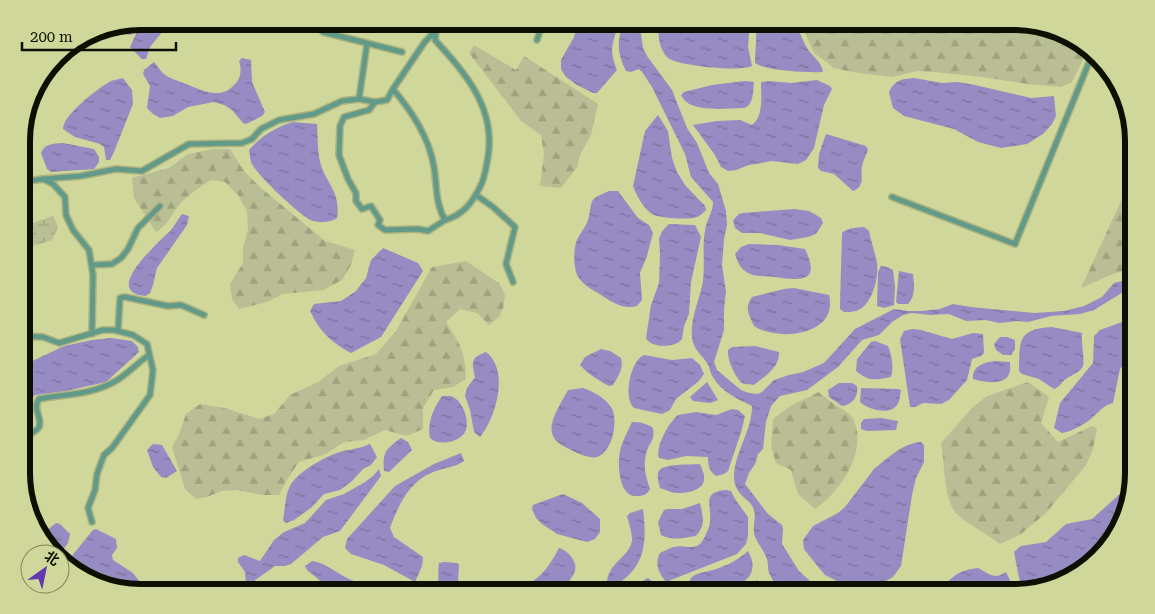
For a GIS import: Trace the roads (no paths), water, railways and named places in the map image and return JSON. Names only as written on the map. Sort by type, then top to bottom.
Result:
[{"type":"street","points":[[537,40],[540,30]]},
{"type":"street","points":[[30,181],[81,176],[116,169],[142,171],[189,144],[242,143],[252,138],[261,129],[280,120],[314,114],[342,101],[359,100],[375,102],[387,100],[424,43],[435,31]]},
{"type":"street","points":[[375,102],[369,110],[344,117],[340,126],[339,155],[348,179],[356,193],[356,201],[362,209],[371,206],[380,220],[378,225],[385,230],[418,229],[428,231],[445,220],[456,216],[473,200],[484,179],[490,146],[488,123],[482,104],[470,83],[435,40],[435,31]]},
{"type":"street","points":[[322,32],[402,52]]},
{"type":"street","points":[[359,100],[368,44]]},
{"type":"street","points":[[892,197],[1015,244],[1090,60]]},
{"type":"street","points":[[393,89],[407,105],[423,132],[434,167],[440,212],[445,220]]},
{"type":"street","points":[[43,179],[53,184],[65,197],[66,215],[73,230],[89,250],[93,275],[92,334]]},
{"type":"street","points":[[476,195],[494,207],[515,227],[506,264],[512,282]]},
{"type":"street","points":[[92,265],[112,264],[121,258],[128,249],[138,228],[160,206]]},
{"type":"street","points":[[118,331],[120,298],[126,297],[168,306],[181,306],[204,315]]},
{"type":"street","points":[[30,337],[43,338],[59,343],[103,330],[133,335],[147,344],[153,370],[150,395],[112,448],[104,455],[88,508],[92,522]]},
{"type":"street","points":[[30,434],[39,428],[40,425],[36,407],[39,399],[89,392],[100,388],[114,382],[149,355]]},
{"type":"water","points":[[134,30],[131,35],[124,31]]},
{"type":"water","points":[[138,30],[164,30],[150,47],[146,59],[142,59],[130,47]]},
{"type":"water","points":[[576,30],[617,30],[612,50],[617,70],[597,93],[577,85],[566,77],[561,69],[561,60],[574,37]]},
{"type":"water","points":[[621,30],[640,30],[643,48],[647,56],[672,90],[687,128],[697,143],[709,173],[718,184],[726,211],[727,225],[722,265],[726,292],[724,330],[714,362],[717,370],[741,390],[758,394],[774,380],[803,372],[824,363],[855,329],[894,309],[922,311],[940,309],[953,304],[1034,313],[1064,311],[1084,306],[1102,297],[1114,283],[1125,280],[1125,291],[1094,310],[1080,314],[1051,316],[1028,322],[999,323],[986,320],[966,321],[949,314],[912,313],[903,315],[892,322],[879,335],[862,340],[838,367],[807,390],[780,396],[771,406],[766,422],[763,449],[758,454],[745,484],[768,514],[782,525],[782,544],[799,571],[816,584],[777,584],[775,582],[769,573],[765,554],[755,537],[754,510],[740,493],[735,483],[735,467],[749,424],[752,406],[720,387],[696,348],[692,337],[694,316],[703,281],[705,231],[713,202],[691,177],[685,154],[652,87],[639,69],[631,72],[626,71],[619,52]]},
{"type":"water","points":[[658,30],[749,30],[748,47],[752,66],[746,68],[723,68],[696,66],[674,61],[665,55]]},
{"type":"water","points":[[757,30],[799,30],[805,45],[819,62],[823,72],[777,70],[755,63]]},
{"type":"water","points":[[242,58],[251,60],[252,82],[265,112],[262,116],[246,124],[232,110],[214,102],[188,107],[173,116],[160,118],[147,108],[150,86],[143,74],[144,70],[154,62],[169,77],[204,91],[216,93],[228,90],[236,83],[240,74],[239,61]]},
{"type":"water","points":[[123,78],[132,90],[133,104],[114,152],[110,160],[106,160],[104,147],[100,144],[75,137],[63,129],[64,123],[90,95],[111,81]]},
{"type":"water","points":[[914,78],[942,83],[957,82],[975,85],[1031,98],[1054,96],[1056,116],[1043,134],[1027,144],[1001,148],[978,142],[954,129],[904,116],[893,108],[889,92],[891,88],[899,81]]},
{"type":"water","points":[[817,80],[830,86],[832,89],[824,105],[814,148],[806,160],[798,164],[772,161],[728,171],[721,167],[715,155],[693,125],[740,120],[752,125],[760,111],[761,82],[791,83]]},
{"type":"water","points":[[745,81],[754,82],[750,104],[744,108],[709,109],[692,105],[685,101],[681,95],[684,92],[712,85]]},
{"type":"water","points":[[658,115],[668,131],[672,158],[677,172],[685,185],[705,206],[706,210],[697,217],[675,218],[654,215],[644,206],[634,190],[633,186],[645,131]]},
{"type":"water","points":[[293,122],[317,124],[320,160],[337,202],[337,218],[334,220],[317,222],[304,216],[260,175],[251,162],[249,150],[259,140],[269,133]]},
{"type":"water","points":[[826,134],[866,146],[868,150],[862,166],[862,180],[857,189],[853,191],[834,174],[821,171],[818,168],[819,154]]},
{"type":"water","points":[[63,143],[94,149],[99,157],[99,162],[94,169],[51,172],[47,169],[41,153],[47,146]]},
{"type":"water","points":[[609,191],[618,191],[638,218],[649,225],[653,233],[640,273],[642,300],[637,306],[624,306],[608,300],[584,284],[576,270],[574,259],[576,244],[587,223],[592,201]]},
{"type":"water","points":[[794,209],[809,211],[821,218],[823,223],[816,234],[790,240],[760,233],[742,233],[735,228],[733,220],[743,213]]},
{"type":"water","points":[[182,214],[189,216],[187,225],[157,268],[150,293],[146,296],[133,293],[129,286],[137,266],[171,230]]},
{"type":"water","points":[[669,224],[695,225],[701,237],[691,282],[689,314],[684,326],[682,339],[678,343],[663,346],[655,345],[646,338],[651,305],[659,283],[659,238]]},
{"type":"water","points":[[864,227],[869,231],[877,263],[877,276],[873,291],[866,304],[856,311],[844,312],[840,309],[842,233],[850,229]]},
{"type":"water","points":[[749,244],[778,245],[805,249],[811,268],[810,273],[801,279],[793,279],[758,276],[748,273],[740,265],[735,254],[741,247]]},
{"type":"water","points":[[383,248],[418,263],[423,271],[381,337],[351,353],[327,336],[310,311],[314,304],[341,301],[356,291],[366,278],[371,260]]},
{"type":"water","points":[[881,266],[893,270],[895,286],[894,305],[884,308],[877,306],[878,272]]},
{"type":"water","points":[[899,271],[913,274],[913,294],[908,304],[898,304],[896,302]]},
{"type":"water","points":[[794,288],[829,295],[830,309],[825,319],[816,327],[804,332],[791,334],[777,334],[754,326],[748,308],[752,297]]},
{"type":"water","points":[[1125,321],[1125,363],[1120,369],[1113,403],[1105,406],[1087,422],[1075,429],[1062,433],[1054,428],[1060,403],[1093,363],[1094,336],[1100,330]]},
{"type":"water","points":[[1052,327],[1082,333],[1084,360],[1080,370],[1054,389],[1039,379],[1022,374],[1019,371],[1022,339],[1032,331]]},
{"type":"water","points":[[912,329],[952,339],[973,333],[983,334],[984,353],[972,359],[967,380],[949,400],[941,404],[923,403],[910,407],[900,339],[904,331]]},
{"type":"water","points":[[1000,337],[1015,340],[1015,349],[1011,355],[1003,355],[996,350],[994,344]]},
{"type":"water","points":[[111,338],[132,341],[138,347],[139,352],[106,382],[66,391],[35,395],[30,402],[30,362],[64,346]]},
{"type":"water","points":[[875,341],[888,346],[892,362],[891,377],[872,379],[856,371],[857,359],[871,342]]},
{"type":"water","points":[[755,346],[779,352],[779,357],[771,371],[754,385],[743,384],[732,368],[728,350],[732,347]]},
{"type":"water","points":[[601,349],[610,351],[621,358],[619,376],[613,385],[609,386],[580,365],[585,357]]},
{"type":"water","points":[[486,352],[493,360],[499,382],[495,407],[486,429],[480,437],[474,432],[465,396],[467,388],[475,377],[473,361],[477,356]]},
{"type":"water","points":[[644,355],[672,360],[692,358],[700,365],[704,374],[699,381],[676,399],[670,410],[662,414],[634,408],[629,396],[630,380],[635,364]]},
{"type":"water","points":[[994,361],[1010,362],[1010,371],[1006,378],[998,382],[973,379],[976,368],[982,364]]},
{"type":"water","points":[[707,382],[718,400],[710,403],[693,401],[690,397]]},
{"type":"water","points":[[839,383],[852,383],[857,386],[856,396],[852,402],[842,406],[829,397],[828,390]]},
{"type":"water","points":[[583,388],[602,398],[608,403],[613,412],[614,427],[611,442],[603,454],[597,457],[584,455],[563,446],[553,436],[552,425],[554,418],[568,390]]},
{"type":"water","points":[[861,388],[901,390],[899,402],[889,410],[873,409],[860,402]]},
{"type":"water","points":[[442,396],[450,396],[458,401],[462,406],[467,422],[467,428],[462,436],[453,441],[443,443],[430,438],[429,432],[432,416]]},
{"type":"water","points":[[732,409],[738,410],[745,416],[728,471],[724,474],[716,476],[712,472],[709,468],[708,457],[686,456],[668,460],[659,458],[658,453],[661,441],[678,415],[696,412],[716,415]]},
{"type":"water","points":[[881,418],[898,421],[896,430],[867,431],[861,429],[861,423],[864,419]]},
{"type":"water","points":[[632,422],[643,423],[653,428],[653,436],[645,458],[646,476],[650,489],[641,496],[631,495],[626,492],[619,471],[620,451]]},
{"type":"water","points":[[401,438],[408,442],[412,450],[389,472],[384,471],[386,452]]},
{"type":"water","points":[[921,442],[924,445],[924,462],[916,478],[912,495],[901,566],[893,577],[882,583],[848,584],[825,575],[804,549],[803,540],[813,526],[838,513],[845,507],[874,469],[902,448]]},
{"type":"water","points":[[153,444],[162,445],[177,471],[166,478],[161,477],[153,467],[147,450]]},
{"type":"water","points":[[370,444],[377,457],[371,465],[363,469],[351,482],[340,490],[324,494],[312,507],[294,520],[286,523],[283,520],[289,488],[298,476],[313,465],[329,457]]},
{"type":"water","points":[[461,453],[464,461],[431,473],[416,482],[401,503],[390,528],[394,537],[423,557],[422,566],[415,582],[384,565],[351,554],[345,548],[347,539],[395,486],[434,464]]},
{"type":"water","points":[[700,464],[704,479],[703,483],[696,490],[686,493],[675,493],[660,488],[658,475],[662,468]]},
{"type":"water","points":[[379,469],[381,476],[340,531],[323,537],[291,564],[275,566],[250,584],[246,584],[245,572],[238,562],[238,558],[244,555],[260,561],[274,540],[284,532],[305,523],[326,500],[344,494],[365,482]]},
{"type":"water","points":[[726,490],[731,491],[748,517],[746,544],[737,554],[666,582],[658,568],[657,561],[660,553],[678,546],[695,547],[701,543],[710,524],[710,497],[713,493]]},
{"type":"water","points":[[1123,491],[1114,522],[1098,546],[1087,557],[1063,573],[1036,582],[1022,584],[1019,578],[1014,552],[1021,546],[1046,542],[1066,524],[1092,519]]},
{"type":"water","points":[[563,494],[582,503],[600,519],[600,532],[595,539],[587,542],[557,534],[536,518],[532,509],[533,505]]},
{"type":"water","points":[[700,503],[703,516],[701,528],[696,536],[674,538],[661,535],[658,522],[664,510],[682,509]]},
{"type":"water","points":[[643,509],[645,532],[642,553],[633,571],[617,584],[611,584],[607,581],[609,574],[628,551],[632,540],[627,516],[630,513]]},
{"type":"water","points":[[56,523],[60,524],[70,534],[67,544],[55,544],[46,531]]},
{"type":"water","points":[[96,529],[116,539],[117,548],[112,555],[113,560],[133,573],[139,581],[138,584],[134,584],[105,578],[79,565],[71,559],[93,530]]},
{"type":"water","points":[[559,548],[568,554],[576,567],[568,584],[529,584],[540,576]]},
{"type":"water","points":[[748,551],[752,560],[752,570],[744,582],[740,584],[690,584],[690,580],[694,575],[729,564]]},
{"type":"water","points":[[312,561],[318,562],[343,576],[364,584],[324,584],[307,570],[305,566]]},
{"type":"water","points":[[439,563],[457,563],[459,565],[459,584],[439,584]]},
{"type":"water","points":[[978,568],[995,576],[1006,572],[1012,584],[946,584],[957,574]]},
{"type":"water","points":[[648,578],[655,584],[640,584]]},
{"type":"water","points":[[757,580],[761,584],[751,584]]}]
